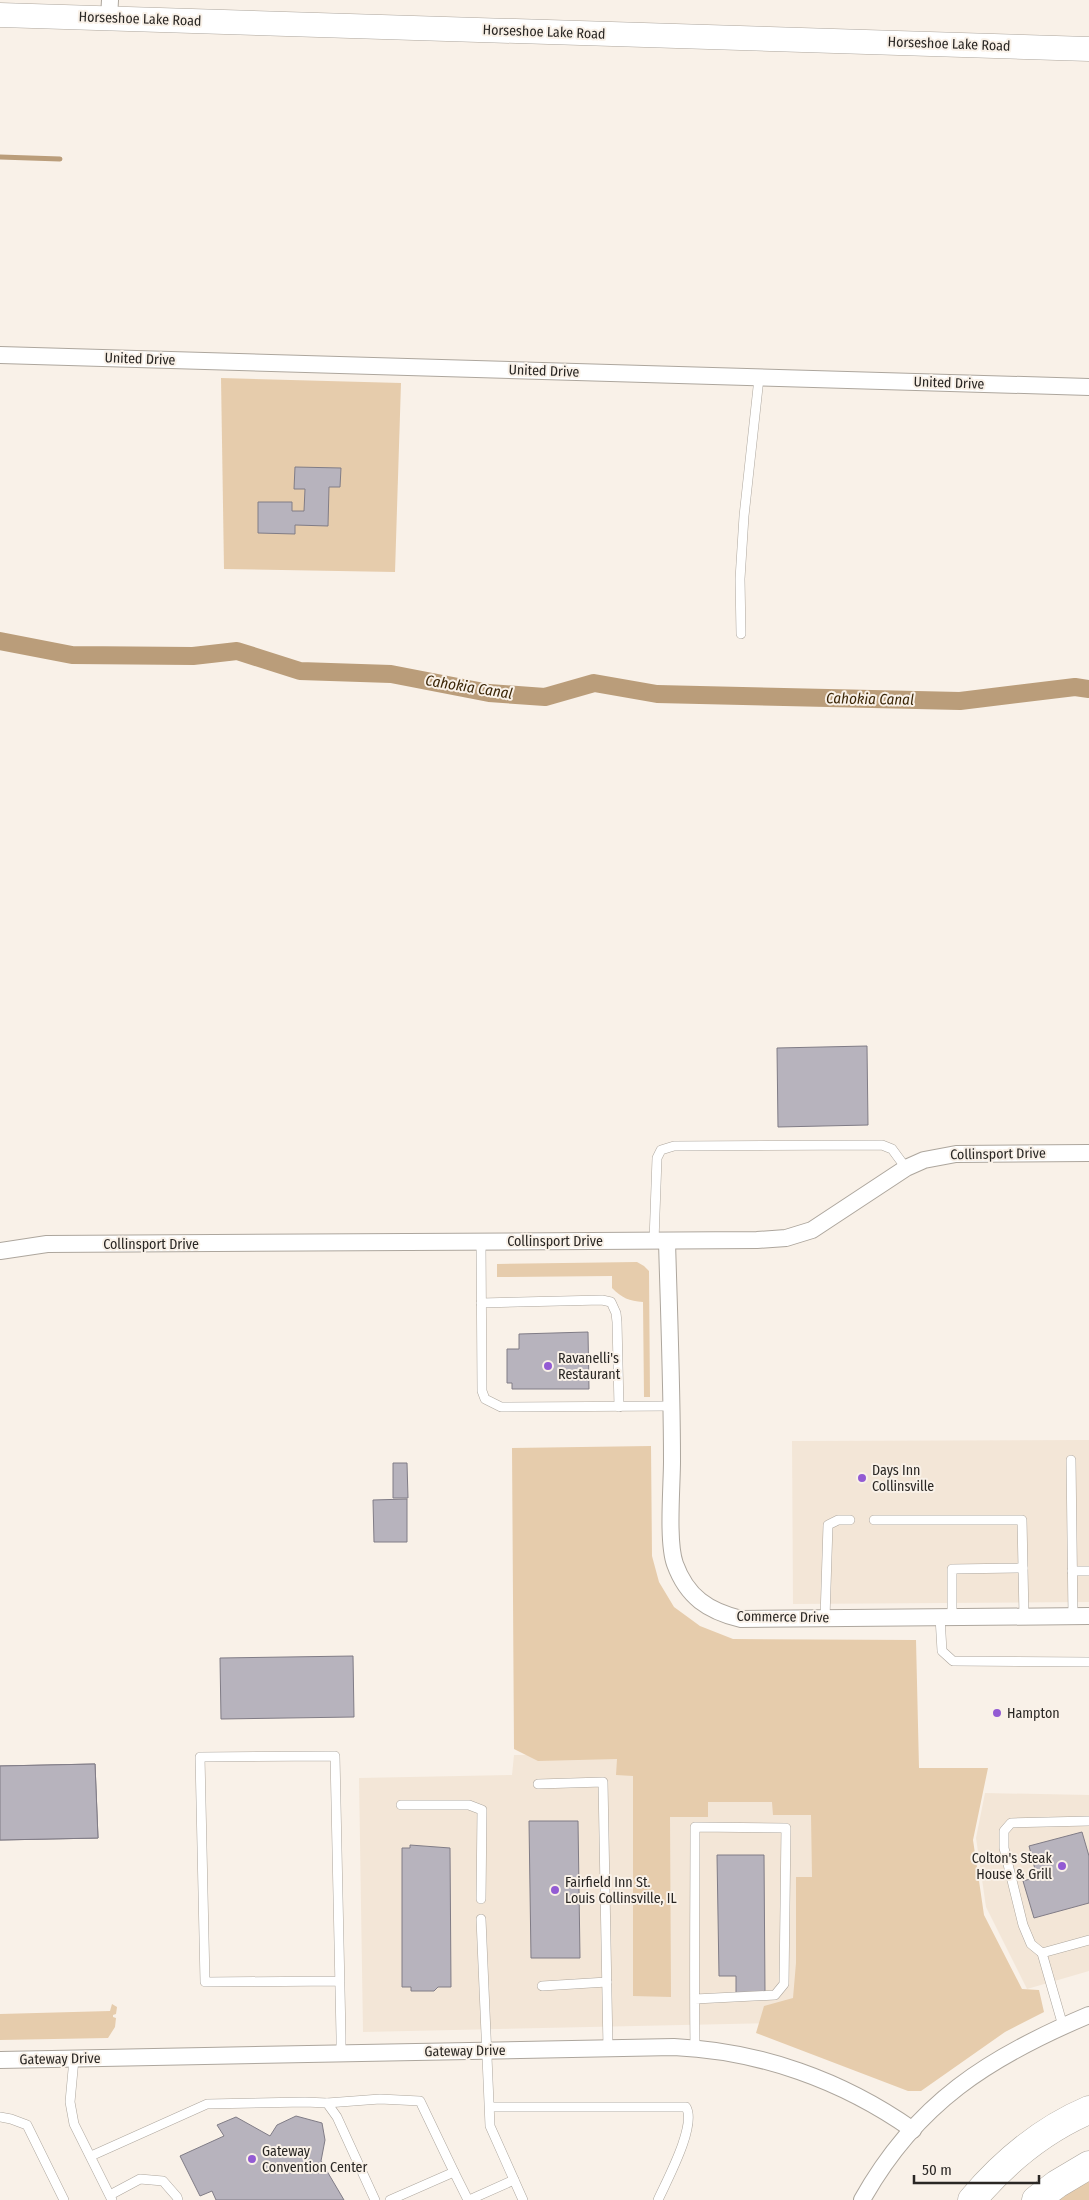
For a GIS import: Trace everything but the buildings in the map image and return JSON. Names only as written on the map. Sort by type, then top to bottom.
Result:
[{"type":"highway","points":[[972,2200],[1015,2155],[1043,2134],[1089,2110]]},
{"type":"highway","points":[[1036,2200],[1057,2184],[1089,2165]]},
{"type":"main road","name":"Horseshoe Lake Road","points":[[0,15],[110,9],[1089,49]]},
{"type":"street","name":"United Drive","points":[[0,355],[1089,387]]},
{"type":"street","name":"Collinsport Drive","points":[[0,1251],[47,1244],[757,1240],[786,1238],[812,1230],[906,1168],[924,1160],[956,1154],[1089,1153]]},
{"type":"street","name":"Commerce Drive","points":[[660,1240],[672,1406],[672,1552],[676,1568],[684,1584],[707,1608],[741,1619],[1081,1616]]},
{"type":"street","points":[[862,2200],[892,2155],[939,2101],[964,2081],[1014,2050],[1089,2015]]},
{"type":"street","name":"Gateway Drive","points":[[0,2060],[695,2048],[741,2054],[804,2073],[847,2090],[883,2109],[912,2130]]},
{"type":"lane","points":[[741,634],[740,580],[744,516],[760,378]]},
{"type":"lane","points":[[660,1240],[657,1158],[661,1150],[674,1146],[882,1145],[892,1149],[906,1168]]},
{"type":"lane","points":[[481,1242],[482,1391],[484,1399],[501,1407],[672,1406]]},
{"type":"lane","points":[[482,1302],[602,1300],[611,1302],[616,1313],[617,1322],[620,1407]]},
{"type":"lane","points":[[1071,1460],[1072,1571],[1081,1616]]},
{"type":"lane","points":[[825,1618],[828,1525],[838,1520],[850,1520]]},
{"type":"lane","points":[[874,1520],[1022,1520],[1024,1617]]},
{"type":"lane","points":[[1023,1568],[952,1569],[942,1651],[953,1661],[1089,1662]]},
{"type":"lane","points":[[1072,1571],[1089,1571]]},
{"type":"lane","points":[[340,1981],[205,1982],[200,1757],[334,1756],[340,1981],[341,2054]]},
{"type":"lane","points":[[538,1784],[603,1782],[608,2049]]},
{"type":"lane","points":[[401,1805],[469,1805],[482,1810],[481,1899]]},
{"type":"lane","points":[[1064,2026],[1042,1953],[1031,1944],[1023,1925],[1004,1848],[1004,1831],[1011,1823],[1089,1821]]},
{"type":"lane","points":[[695,1999],[774,1995],[784,1984],[786,1828],[695,1827],[695,1999],[695,2048]]},
{"type":"lane","points":[[481,1919],[490,2126],[523,2200]]},
{"type":"lane","points":[[1042,1953],[1089,1940]]},
{"type":"lane","points":[[542,1986],[607,1982]]},
{"type":"lane","points":[[74,2059],[70,2102],[74,2124],[111,2198],[140,2179],[163,2181],[178,2200]]},
{"type":"lane","points":[[90,2156],[207,2104],[327,2103],[380,2099],[420,2101],[469,2200],[514,2180]]},
{"type":"lane","points":[[327,2103],[337,2117],[375,2200]]},
{"type":"lane","points":[[490,2107],[686,2106],[690,2112],[690,2122],[686,2136],[658,2200]]},
{"type":"lane","points":[[0,2117],[11,2118],[27,2125],[64,2200]]},
{"type":"lane","points":[[390,2200],[454,2172]]},
{"type":"shaded area","points":[[221,378],[401,383],[395,572],[224,569]]},
{"type":"shaded area","points":[[637,1262],[649,1271],[650,1397],[644,1397],[643,1302],[623,1297],[612,1288],[612,1276],[497,1277],[497,1264]]},
{"type":"shaded area","points":[[1089,1440],[1089,1602],[793,1604],[792,1441]]},
{"type":"shaded area","points":[[651,1446],[652,1556],[659,1582],[674,1607],[700,1626],[733,1639],[916,1640],[919,1768],[988,1768],[973,1840],[984,1915],[1022,1989],[1039,1990],[1044,2012],[1005,2032],[921,2091],[908,2091],[756,2033],[764,2006],[793,1998],[796,1963],[796,1877],[812,1877],[811,1815],[773,1815],[772,1802],[708,1802],[708,1817],[670,1817],[671,1997],[633,1996],[633,1776],[616,1775],[617,1759],[538,1761],[514,1749],[512,1448]]},
{"type":"shaded area","points":[[635,1754],[823,1801],[823,2022],[363,2032],[359,1778],[512,1775],[514,1755]]},
{"type":"shaded area","points":[[985,1793],[1089,1795],[1089,1971],[1027,1989],[986,1907],[976,1838]]},
{"type":"shaded area","points":[[112,2004],[117,2007],[116,2014],[113,2015],[116,2018],[115,2027],[108,2038],[0,2040],[0,2014],[110,2011]]},
{"type":"shaded area","points":[[1089,2178],[1089,2200],[1053,2200]]},
{"type":"waterway","points":[[0,157],[60,159]]},
{"type":"waterway","name":"Cahokia Canal","points":[[0,641],[72,655],[193,656],[237,651],[300,671],[391,674],[489,693],[545,697],[594,683],[657,694],[960,701],[1075,687],[1089,689]]},
{"type":"place","name":"Ravanelli's Restaurant","points":[[548,1366]]},
{"type":"place","name":"Days Inn Collinsville","points":[[862,1478]]},
{"type":"place","name":"Hampton","points":[[997,1713]]},
{"type":"place","name":"Colton's Steak House & Grill","points":[[1062,1866]]},
{"type":"place","name":"Fairfield Inn St. Louis Collinsville, IL","points":[[555,1890]]},
{"type":"place","name":"Gateway Convention Center","points":[[252,2159]]}]
